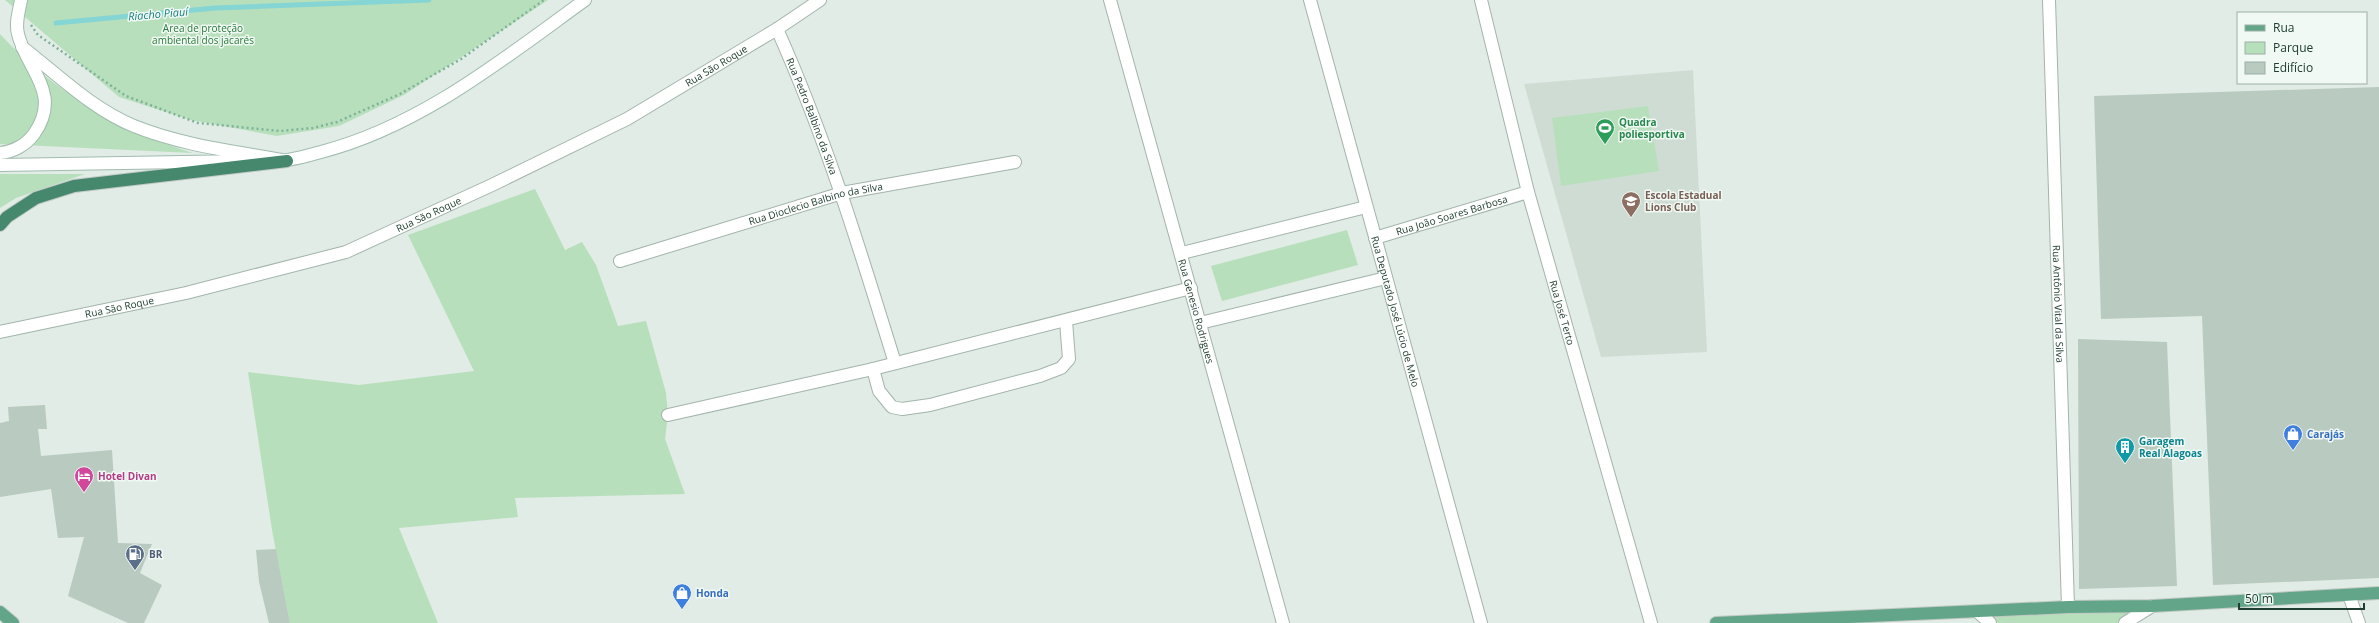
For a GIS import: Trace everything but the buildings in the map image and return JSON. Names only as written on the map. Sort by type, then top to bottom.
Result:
[{"type":"highway","points":[[0,225],[7,217],[36,198],[74,186],[287,161]]},
{"type":"main road","points":[[1716,623],[1979,613],[2068,607],[2152,606],[2379,593]]},
{"type":"main road","points":[[0,612],[13,623]]},
{"type":"street","points":[[0,153],[12,150],[29,141],[38,128],[44,109],[43,91],[39,76],[22,46],[17,32],[21,0]]},
{"type":"street","points":[[0,165],[287,161],[347,145],[389,128],[464,86],[585,0]]},
{"type":"street","name":"Rua São Roque","points":[[0,332],[186,293],[346,252],[492,185],[627,119],[777,29],[820,0]]},
{"type":"street","name":"Rua Genesio Rodrigues","points":[[1110,0],[1182,253],[1200,324],[1283,623]]},
{"type":"street","name":"Rua Deputado José Lúcio de Melo","points":[[1310,0],[1481,623]]},
{"type":"street","name":"Rua José Terto","points":[[1481,0],[1528,192],[1651,623]]},
{"type":"street","name":"Rua Antônio Vital da Silva","points":[[2049,0],[2068,607]]},
{"type":"street","name":"Rua Pedro Balbino da Silva","points":[[777,29],[801,83],[842,193],[895,363]]},
{"type":"street","points":[[22,46],[94,103],[133,125],[186,143],[287,161]]},
{"type":"street","name":"Rua Dioclecio Balbino da Silva","points":[[620,260],[842,193],[1015,162]]},
{"type":"street","name":"Rua João Soares Barbosa","points":[[1375,238],[1528,192]]},
{"type":"street","points":[[1182,253],[1366,207]]},
{"type":"street","points":[[1200,324],[1386,278]]},
{"type":"street","points":[[668,415],[873,369],[1191,288]]},
{"type":"street","points":[[873,369],[879,391],[892,407],[902,409],[930,405],[1040,376],[1061,368],[1069,359],[1066,321]]},
{"type":"street","points":[[2349,594],[2359,623]]},
{"type":"street","points":[[2125,623],[2152,606]]},
{"type":"street","points":[[1979,613],[1990,623]]},
{"type":"path","points":[[30,24],[38,35],[126,96],[198,123],[280,131],[313,128],[337,122],[400,94],[461,59],[544,0]]},
{"type":"shaded area","name":"Escola Estadual Lions Club","points":[[1693,70],[1707,352],[1601,357],[1524,84]]},
{"type":"green space","name":"Area de proteção ambiental dos jacarés","points":[[5,0],[548,0],[404,95],[339,126],[277,136],[191,120],[119,97]]},
{"type":"green space","points":[[0,34],[42,73],[64,90],[89,106],[140,133],[193,153],[0,144]]},
{"type":"green space","name":"Quadra poliesportiva","points":[[1648,106],[1659,171],[1561,186],[1552,118]]},
{"type":"green space","points":[[0,174],[85,174],[16,198],[0,208]]},
{"type":"green space","points":[[535,189],[565,250],[582,242],[596,265],[618,326],[646,321],[666,393],[668,415],[665,439],[685,494],[515,498],[518,517],[399,528],[438,623],[290,623],[272,530],[248,372],[359,385],[474,371],[408,235]]},
{"type":"green space","points":[[1347,230],[1358,265],[1222,301],[1211,266]]},
{"type":"green space","points":[[2152,606],[2127,623],[1990,623],[1979,613]]},
{"type":"waterway","name":"Riacho Piauí","points":[[56,23],[215,8],[429,0]]},
{"type":"place","name":"Quadra poliesportiva","points":[[1605,145]]},
{"type":"place","name":"Escola Estadual Lions Club","points":[[1631,218]]},
{"type":"place","name":"Carajás","points":[[2293,451]]},
{"type":"place","name":"Garagem Real Alagoas","points":[[2125,464]]},
{"type":"place","name":"Hotel Divan","points":[[84,493]]},
{"type":"place","name":"BR","points":[[135,571]]},
{"type":"place","name":"Honda","points":[[682,610]]}]
